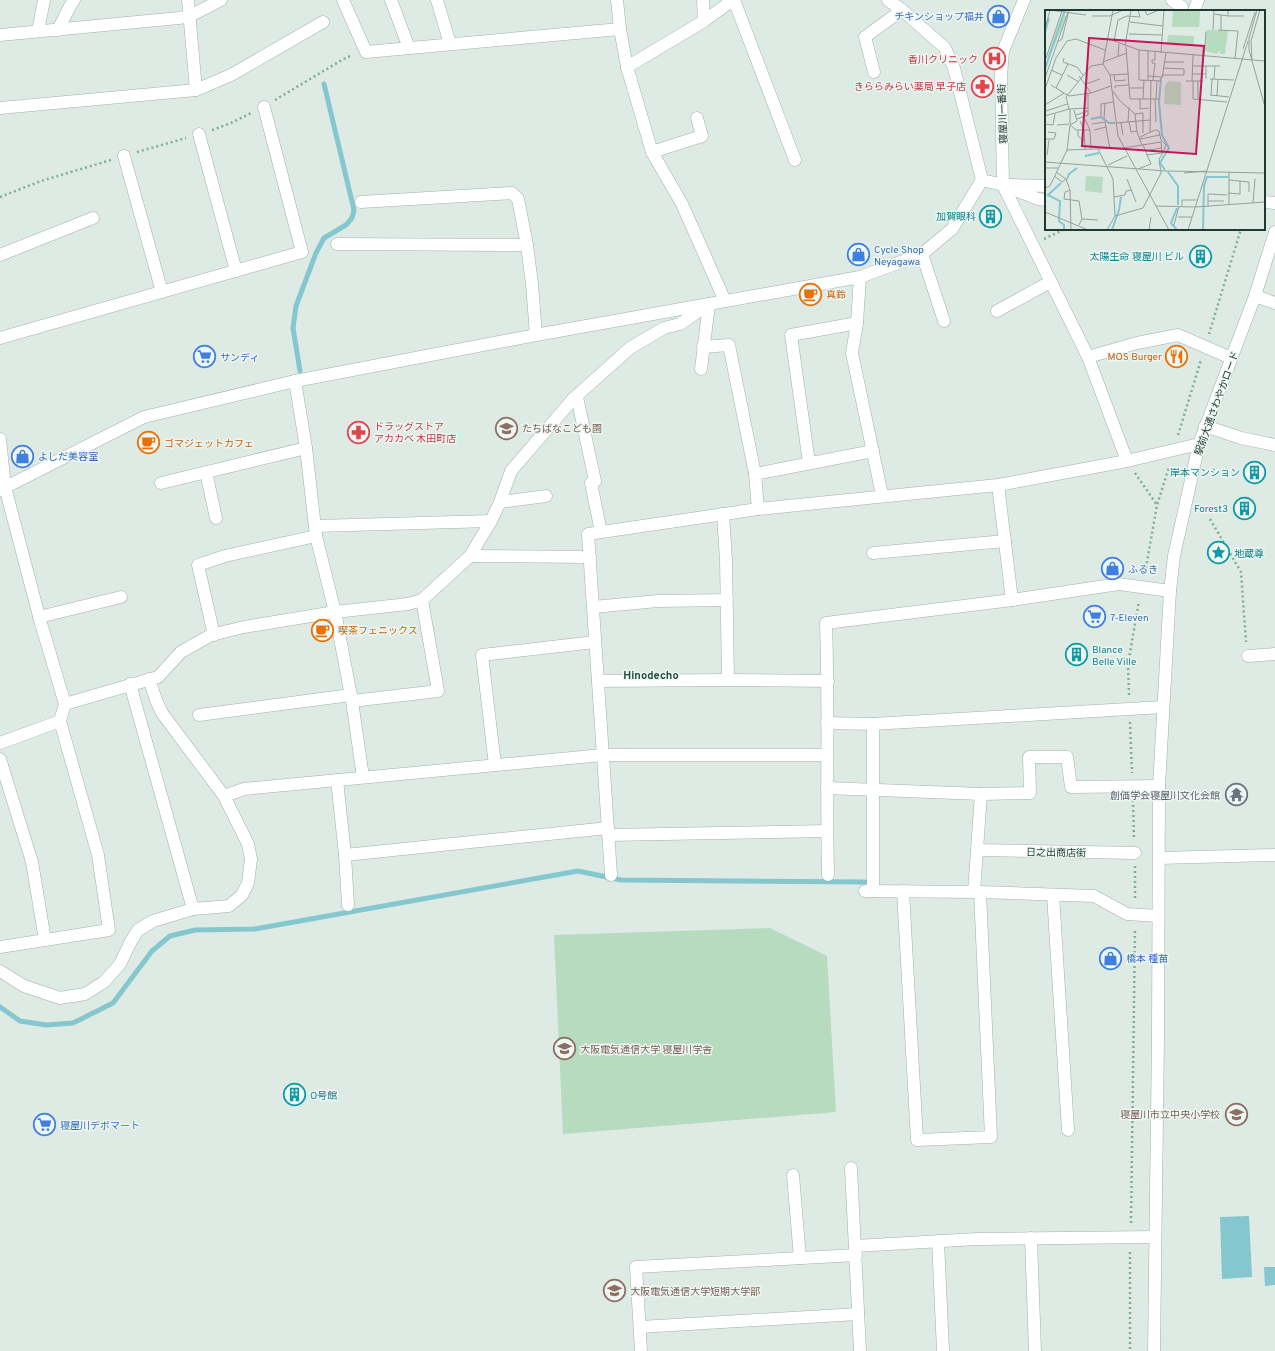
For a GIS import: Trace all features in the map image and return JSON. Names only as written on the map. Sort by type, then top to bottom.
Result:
[{"type":"street","points":[[38,31],[44,0]]},
{"type":"street","points":[[58,30],[74,0]]},
{"type":"street","points":[[188,0],[196,90]]},
{"type":"street","points":[[0,35],[190,16],[221,0]]},
{"type":"street","points":[[343,0],[366,52],[620,29]]},
{"type":"street","points":[[391,0],[409,48]]},
{"type":"street","points":[[437,0],[450,44]]},
{"type":"street","points":[[617,0],[620,29],[627,67],[652,152],[682,204],[725,301]]},
{"type":"street","points":[[703,0],[704,21]]},
{"type":"street","points":[[627,67],[704,21],[733,0],[795,160]]},
{"type":"street","points":[[3,488],[144,417],[295,381],[536,335],[860,278],[922,254],[952,228],[982,180],[954,68],[945,48],[902,10],[888,0]]},
{"type":"street","name":"寝屋川一番街","points":[[1003,185],[1001,76],[1003,50],[1024,0]]},
{"type":"street","points":[[1194,10],[1198,0]]},
{"type":"street","points":[[874,72],[865,37],[902,10]]},
{"type":"street","points":[[0,108],[196,90],[231,75],[323,22]]},
{"type":"street","points":[[0,338],[302,252],[264,107]]},
{"type":"street","points":[[652,152],[702,136],[697,118]]},
{"type":"street","points":[[199,134],[236,271]]},
{"type":"street","points":[[124,156],[162,292]]},
{"type":"street","points":[[982,180],[1003,185],[1038,199],[1045,200]]},
{"type":"street","points":[[1003,185],[1045,186]]},
{"type":"street","points":[[1003,185],[1088,357],[1127,461]]},
{"type":"street","points":[[361,202],[512,193],[518,199],[528,245],[536,335]]},
{"type":"street","points":[[1265,202],[1275,203]]},
{"type":"street","points":[[0,255],[93,218]]},
{"type":"street","name":"駅前大通さわやかロード","points":[[1154,1351],[1158,1037],[1159,786],[1170,591],[1174,556],[1199,444],[1255,296],[1275,232]]},
{"type":"street","points":[[337,244],[528,245]]},
{"type":"street","points":[[922,254],[944,321]]},
{"type":"street","points":[[860,278],[857,322],[852,353],[882,496]]},
{"type":"street","points":[[997,311],[1050,282]]},
{"type":"street","points":[[1255,296],[1275,303]]},
{"type":"street","points":[[701,369],[709,304]]},
{"type":"street","points":[[65,704],[158,677],[181,652],[214,635],[244,627],[335,612],[408,604],[422,600],[470,556],[491,521],[500,502],[511,471],[577,396],[630,348],[664,328],[680,324],[709,304]]},
{"type":"street","points":[[809,463],[791,334],[857,322]]},
{"type":"street","points":[[1088,357],[1137,343],[1178,335],[1231,358]]},
{"type":"street","points":[[703,347],[729,345],[755,474],[758,509]]},
{"type":"street","points":[[295,381],[306,448],[316,531],[335,612],[351,698],[363,777]]},
{"type":"street","points":[[577,396],[595,481],[591,483],[601,532]]},
{"type":"street","points":[[1205,426],[1241,438],[1275,445]]},
{"type":"street","points":[[0,439],[3,488],[65,704],[60,721],[98,855],[109,930],[0,947]]},
{"type":"street","points":[[611,875],[588,534],[758,509],[998,484],[1127,461],[1199,444]]},
{"type":"street","points":[[161,483],[306,448]]},
{"type":"street","points":[[755,474],[873,451]]},
{"type":"street","points":[[206,472],[216,518]]},
{"type":"street","points":[[998,484],[1012,600]]},
{"type":"street","points":[[500,502],[546,496]]},
{"type":"street","points":[[723,514],[726,560],[728,680]]},
{"type":"street","points":[[214,635],[198,565],[316,531],[491,521]]},
{"type":"street","points":[[873,553],[1005,541]]},
{"type":"street","points":[[470,556],[590,558]]},
{"type":"street","points":[[828,875],[828,681],[826,623],[1012,600],[1119,584],[1170,591]]},
{"type":"street","points":[[39,617],[121,597]]},
{"type":"street","points":[[199,715],[351,698],[438,691],[422,600]]},
{"type":"street","points":[[593,607],[658,601],[726,600]]},
{"type":"street","points":[[495,765],[482,655],[596,642]]},
{"type":"street","points":[[1248,656],[1275,654]]},
{"type":"street","points":[[0,971],[24,986],[60,998],[85,994],[104,982],[120,964],[138,930],[153,921],[192,910],[229,906],[242,895],[248,883],[251,859],[248,844],[224,796],[162,713],[149,679]]},
{"type":"street","points":[[598,682],[728,680],[828,681]]},
{"type":"street","points":[[130,684],[192,910]]},
{"type":"street","points":[[827,723],[873,724],[1163,702]]},
{"type":"street","points":[[0,743],[60,721]]},
{"type":"street","points":[[873,724],[873,790],[869,891],[976,891],[1094,896],[1127,914],[1158,916]]},
{"type":"street","points":[[224,796],[244,789],[603,755],[827,755]]},
{"type":"street","points":[[827,788],[981,794],[1030,793],[1029,757],[1067,757],[1071,787],[1159,786]]},
{"type":"street","points":[[0,760],[32,862],[45,940]]},
{"type":"street","points":[[337,780],[345,855],[348,905]]},
{"type":"street","points":[[903,891],[917,1140],[991,1137],[975,872],[981,794]]},
{"type":"street","points":[[345,855],[608,831],[827,831]]},
{"type":"street","name":"日之出商店街","points":[[977,850],[1135,853]]},
{"type":"street","points":[[1159,858],[1275,855]]},
{"type":"street","points":[[1053,895],[1068,1130]]},
{"type":"street","points":[[850,1168],[860,1351]]},
{"type":"street","points":[[793,1175],[800,1258]]},
{"type":"street","points":[[641,1351],[636,1268],[800,1258],[855,1250],[938,1241],[1031,1238],[1155,1237]]},
{"type":"street","points":[[1031,1238],[1035,1351]]},
{"type":"street","points":[[938,1241],[943,1351]]},
{"type":"street","points":[[640,1327],[858,1314]]},
{"type":"path","points":[[1032,245],[1064,230]]},
{"type":"path","points":[[1127,461],[1157,505]]},
{"type":"path","points":[[1210,519],[1241,572],[1248,656]]},
{"type":"green space","points":[[770,928],[827,956],[836,1112],[563,1134],[554,935]]},
{"type":"water","points":[[1249,1216],[1252,1277],[1222,1279],[1220,1217]]},
{"type":"water","points":[[1264,1267],[1275,1267],[1275,1285],[1265,1286]]},
{"type":"waterway","points":[[300,371],[293,328],[296,306],[316,253],[324,238],[346,225],[352,218],[354,210],[324,84]]},
{"type":"waterway","points":[[0,1007],[20,1021],[46,1025],[73,1023],[113,1003],[152,951],[170,936],[195,930],[255,929],[578,871],[621,880],[865,882]]},
{"type":"place","name":"チキンショップ福井","points":[[999,16]]},
{"type":"place","name":"香川クリニック","points":[[994,59]]},
{"type":"place","name":"きららみらい薬局 早子店","points":[[982,86]]},
{"type":"place","name":"加賀眼科","points":[[991,216]]},
{"type":"place","name":"Cycle Shop Neyagawa","points":[[859,255]]},
{"type":"place","name":"太陽生命 寝屋川 ビル","points":[[1200,256]]},
{"type":"place","name":"真鈴","points":[[810,294]]},
{"type":"place","name":"MOS Burger","points":[[1177,356]]},
{"type":"place","name":"サンディ","points":[[205,357]]},
{"type":"place","name":"たちばなこども園","points":[[506,428]]},
{"type":"place","name":"ドラッグストア アカカベ 木田町店","points":[[358,432]]},
{"type":"place","name":"ゴマジェットカフェ","points":[[149,443]]},
{"type":"place","name":"よしだ美容室","points":[[23,456]]},
{"type":"place","name":"岸本マンション","points":[[1255,472]]},
{"type":"place","name":"Forest3","points":[[1244,508]]},
{"type":"place","name":"地蔵尊","points":[[1219,553]]},
{"type":"place","name":"ふるき","points":[[1112,569]]},
{"type":"place","name":"7-Eleven","points":[[1094,617]]},
{"type":"place","name":"喫茶フェニックス","points":[[323,630]]},
{"type":"place","name":"Blance Belle Ville","points":[[1076,655]]},
{"type":"place","name":"創価学会寝屋川文化会館","points":[[1236,795]]},
{"type":"place","name":"橋本 種苗","points":[[1110,958]]},
{"type":"place","name":"大阪電気通信大学 寝屋川学舎","points":[[564,1049]]},
{"type":"place","name":"O号館","points":[[294,1095]]},
{"type":"place","name":"寝屋川市立中央小学校","points":[[1236,1114]]},
{"type":"place","name":"寝屋川デポマート","points":[[45,1125]]},
{"type":"place","name":"大阪電気通信大学短期大学部","points":[[615,1291]]},
{"type":"district","name":"Hinodecho","points":[[651,675]]}]
